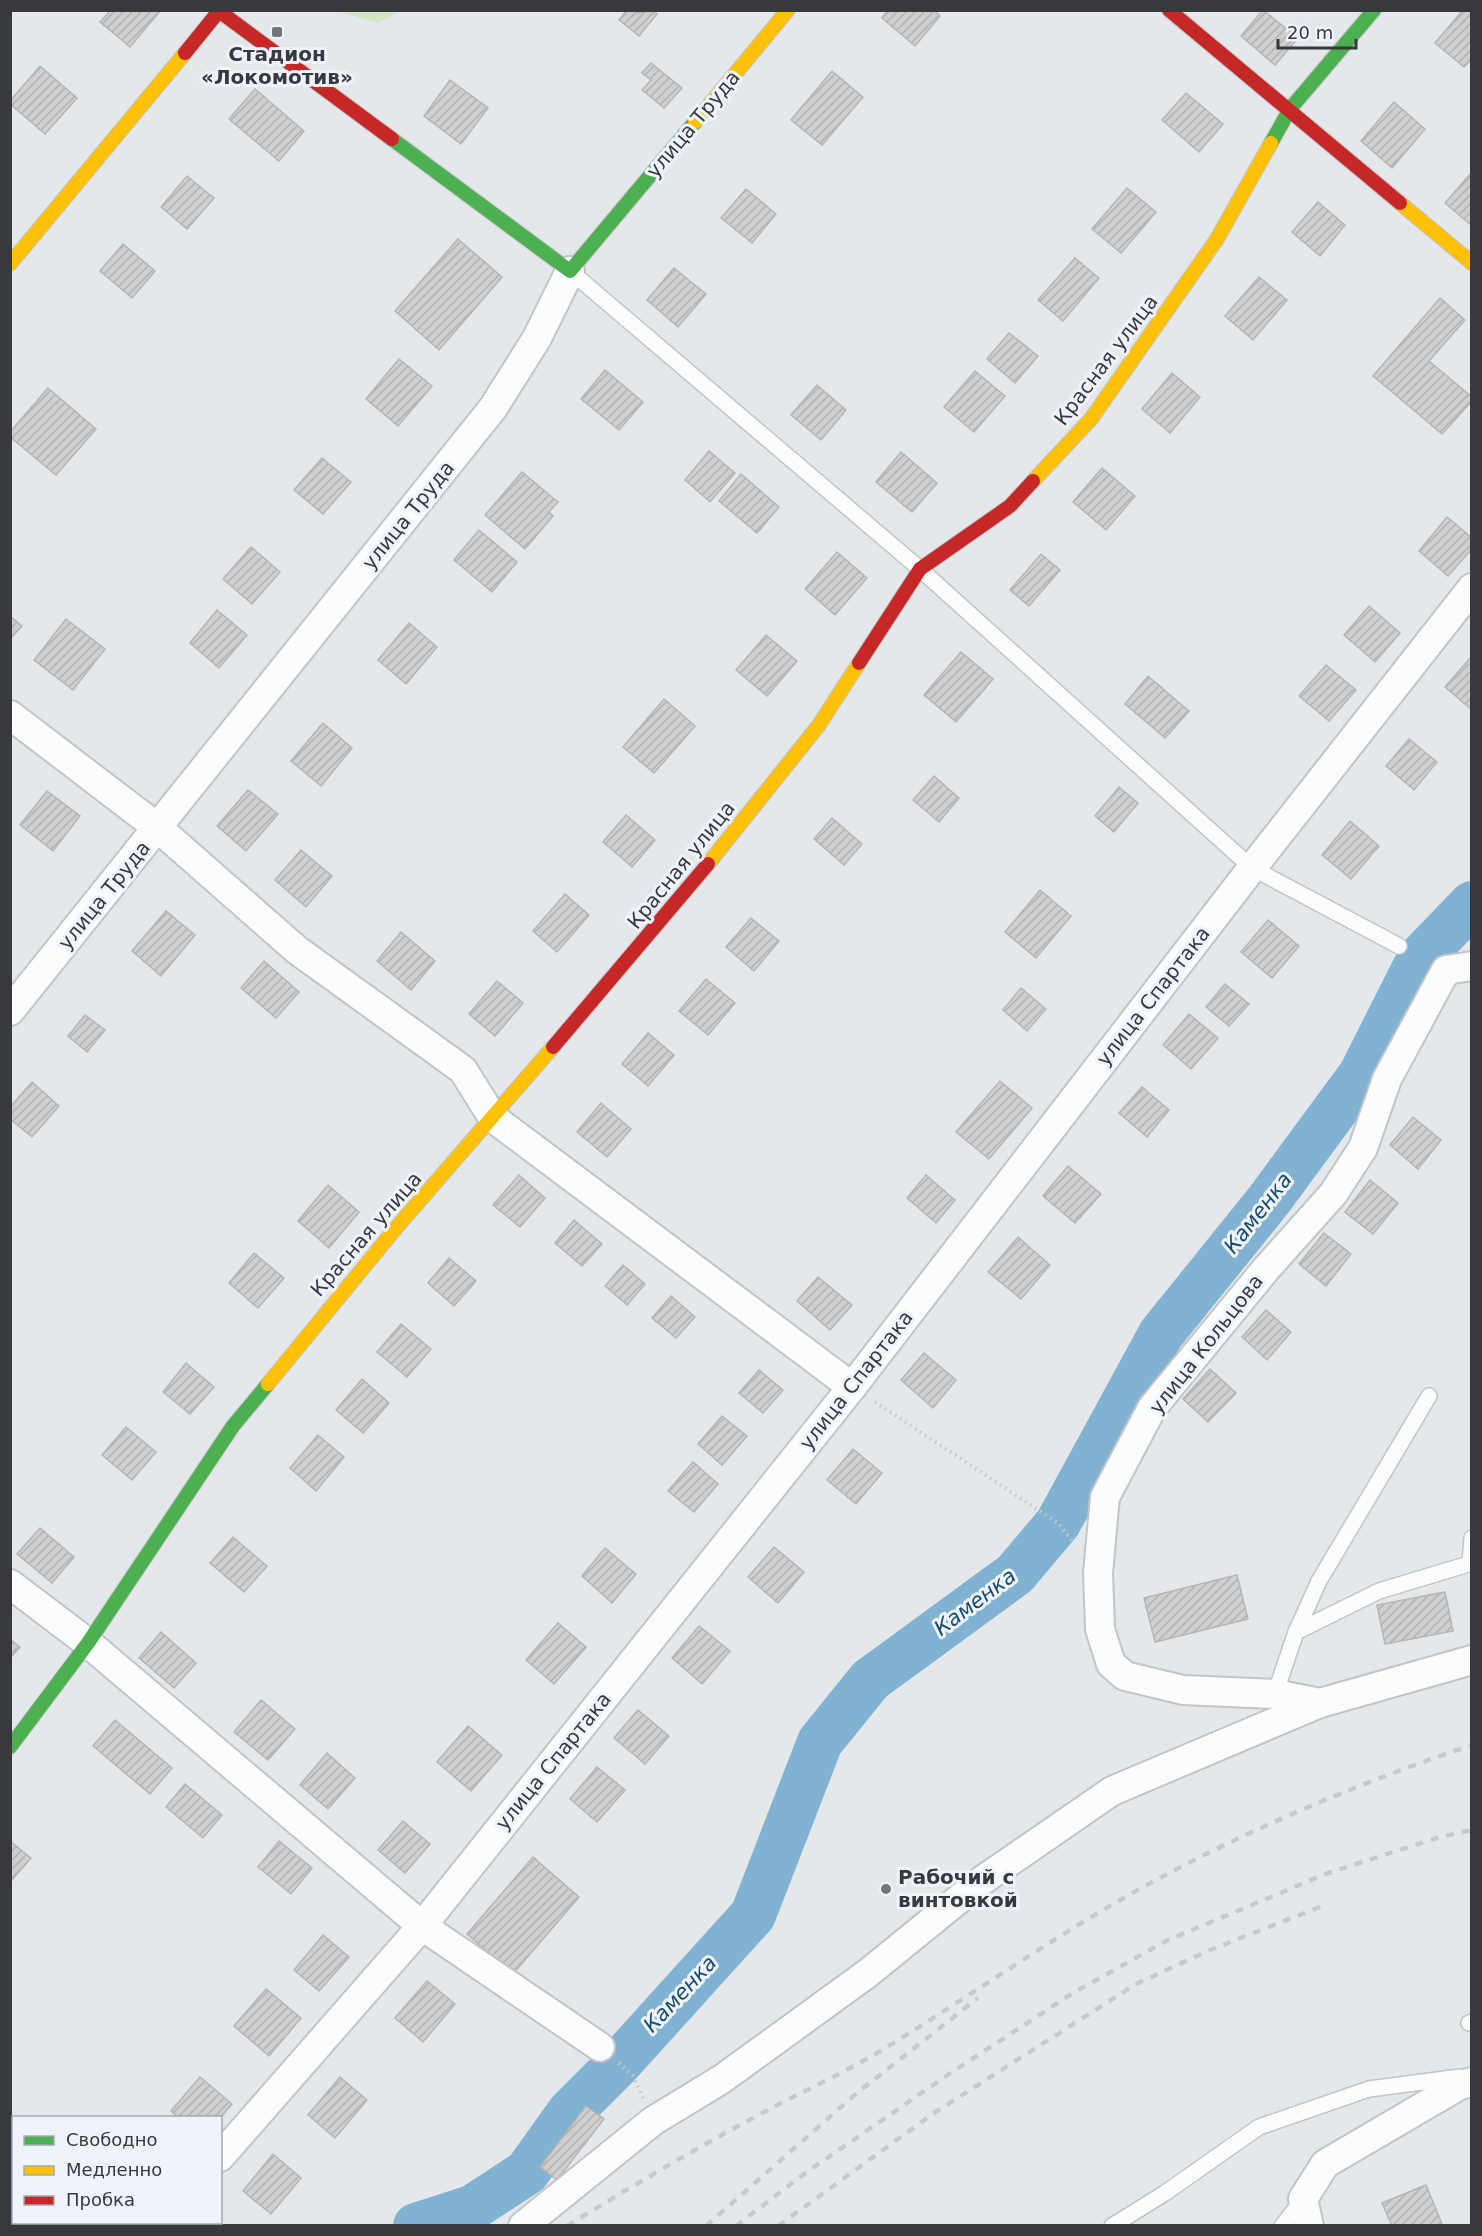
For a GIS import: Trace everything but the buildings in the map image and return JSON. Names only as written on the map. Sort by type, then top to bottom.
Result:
[{"type":"street","name":"улица Труда","points":[[10,1011],[493,408],[537,338],[570,271],[788,10]]},
{"type":"street","points":[[1169,10],[1472,263]]},
{"type":"street","name":"Красная улица","points":[[10,1747],[88,1643],[233,1426],[367,1263],[671,911],[819,725],[920,569],[1010,506],[1091,419],[1217,239],[1290,109],[1374,10]]},
{"type":"street","points":[[10,264],[218,11],[570,271]]},
{"type":"street","name":"улица Спартака","points":[[222,2155],[422,1926],[852,1387],[1252,868],[1472,588]]},
{"type":"street","points":[[10,715],[158,828],[297,950],[463,1070],[493,1118],[852,1387]]},
{"type":"street","name":"улица Кольцова","points":[[1472,966],[1446,970],[1387,1079],[1363,1148],[1333,1194],[1258,1278],[1152,1408],[1105,1497],[1098,1573],[1100,1629],[1111,1664],[1125,1676],[1183,1690],[1275,1694],[1320,1703],[1472,1660]]},
{"type":"street","points":[[10,1584],[88,1643],[422,1926],[600,2047]]},
{"type":"street","points":[[523,2226],[652,2121],[722,2079],[868,1973],[980,1882],[1112,1791],[1320,1703]]},
{"type":"street","points":[[1306,2212],[1325,2164],[1460,2085],[1472,2082]]},
{"type":"lane","points":[[570,271],[920,569],[1252,868],[1399,946]]},
{"type":"lane","points":[[1275,1694],[1296,1632],[1319,1581],[1429,1396]]},
{"type":"lane","points":[[1296,1632],[1379,1591],[1471,1563],[1472,1538]]},
{"type":"lane","points":[[1112,2226],[1165,2193],[1259,2127],[1369,2089],[1472,2076]]},
{"type":"lane","points":[[1282,2226],[1306,2212]]},
{"type":"path","points":[[852,1387],[1058,1523],[1098,1573]]},
{"type":"green space","points":[[337,11],[400,11],[378,23]]},
{"type":"waterway","name":"Каменка","points":[[416,2226],[472,2208],[527,2172],[570,2112],[619,2063],[753,1915],[820,1742],[870,1680],[1015,1574],[1058,1523],[1161,1334],[1269,1200],[1361,1075],[1420,958],[1472,904]]},
{"type":"railway","points":[[567,2226],[707,2143],[871,2056],[1079,1924],[1184,1865],[1305,1808],[1472,1745]]},
{"type":"railway","points":[[736,2226],[804,2174],[949,2074],[1073,1993],[1166,1941],[1328,1873],[1440,1837],[1472,1830]]},
{"type":"railway","points":[[778,2226],[934,2113],[1136,1984],[1210,1950],[1325,1905]]},
{"type":"railway","points":[[706,2226],[857,2093],[978,1998]]},
{"type":"traffic: fast","points":[[1271,143],[1290,109],[1374,10]]},
{"type":"traffic: fast","points":[[392,139],[570,271],[695,122]]},
{"type":"traffic: fast","points":[[10,1747],[88,1643],[233,1426],[268,1384]]},
{"type":"traffic: slow","points":[[695,122],[788,10]]},
{"type":"traffic: slow","points":[[10,264],[185,53]]},
{"type":"traffic: slow","points":[[1033,481],[1091,419],[1217,239],[1271,143]]},
{"type":"traffic: slow","points":[[1400,203],[1472,263]]},
{"type":"traffic: slow","points":[[708,864],[819,725],[859,663]]},
{"type":"traffic: slow","points":[[268,1384],[396,1228],[553,1047]]},
{"type":"traffic: jam","points":[[1169,10],[1400,203]]},
{"type":"traffic: jam","points":[[185,53],[219,11],[392,139]]},
{"type":"traffic: jam","points":[[859,663],[920,569],[1010,506],[1033,481]]},
{"type":"traffic: jam","points":[[553,1047],[708,864]]},
{"type":"place","name":"Стадион «Локомотив»","points":[[277,32]]},
{"type":"place","name":"Рабочий с винтовкой","points":[[886,1889]]}]
